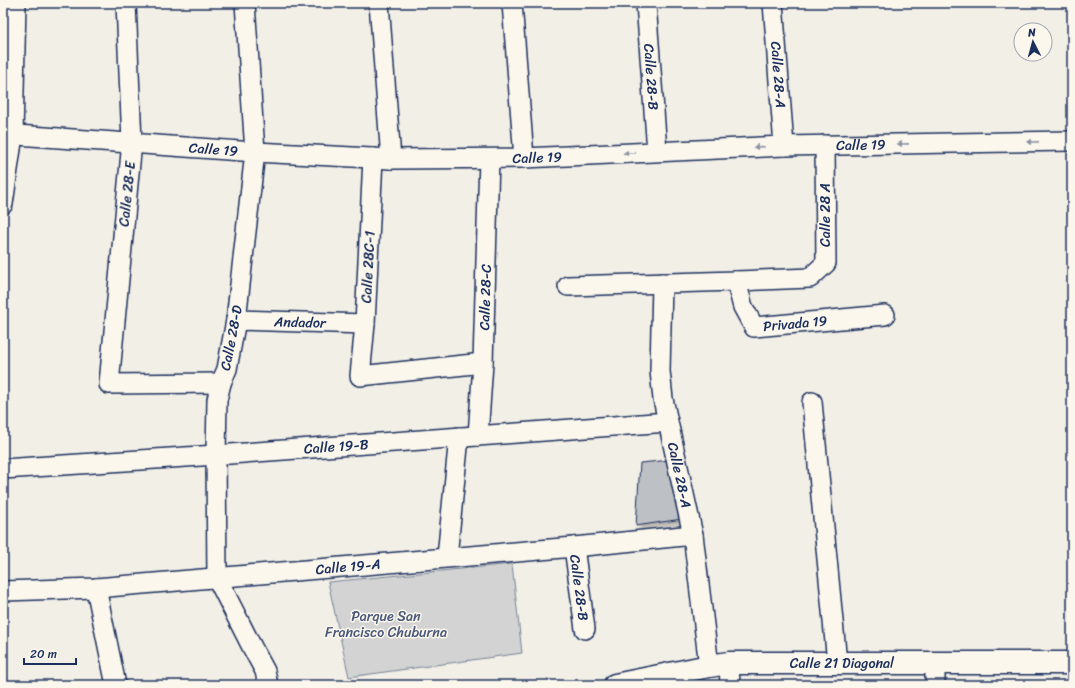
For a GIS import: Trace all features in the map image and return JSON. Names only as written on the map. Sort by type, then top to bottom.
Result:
[{"type":"main road","name":"Calle 21 Diagonal","points":[[615,685],[719,665],[837,663],[1072,664]]},
{"type":"street","points":[[3,204],[16,3]]},
{"type":"street","name":"Calle 28-E","points":[[126,3],[132,142],[109,384],[221,382]]},
{"type":"street","name":"Calle 28-D","points":[[245,3],[255,152],[236,320],[227,369],[221,382],[218,400],[216,455],[217,578],[265,671],[268,685]]},
{"type":"street","name":"Calle 28C-1","points":[[379,3],[382,159],[360,376],[483,363]]},
{"type":"street","points":[[512,3],[524,158]]},
{"type":"street","name":"Calle 28-B","points":[[646,3],[657,151]]},
{"type":"street","name":"Calle 28-A","points":[[773,3],[784,146]]},
{"type":"street","name":"Calle 19","points":[[8,134],[255,152],[382,159],[489,159],[784,146],[1072,141]]},
{"type":"street","name":"Calle 28 A","points":[[736,282],[810,278],[826,263],[825,145]]},
{"type":"street","name":"Calle 28-C","points":[[478,436],[483,363],[489,159]]},
{"type":"street","points":[[568,286],[736,282]]},
{"type":"street","name":"Privada 19","points":[[736,282],[743,307],[754,327],[885,315]]},
{"type":"street","name":"Calle 28-A","points":[[662,283],[660,371],[663,399],[693,535],[719,665],[730,685]]},
{"type":"street","name":"Andador","points":[[236,320],[365,324]]},
{"type":"street","points":[[812,402],[837,663]]},
{"type":"street","name":"Calle 19-B","points":[[3,469],[668,422]]},
{"type":"street","points":[[448,557],[459,437]]},
{"type":"street","name":"Calle 19-A","points":[[3,591],[96,588],[574,547],[693,535]]},
{"type":"street","name":"Calle 28-B","points":[[574,547],[585,629]]},
{"type":"street","points":[[96,588],[116,685]]},
{"type":"street","points":[[935,663],[935,685]]},
{"type":"green space","name":"Parque San Francisco Chuburna","points":[[512,564],[522,653],[349,677],[328,582]]},
{"type":"building","points":[[671,460],[682,519],[636,526],[640,463]]}]
